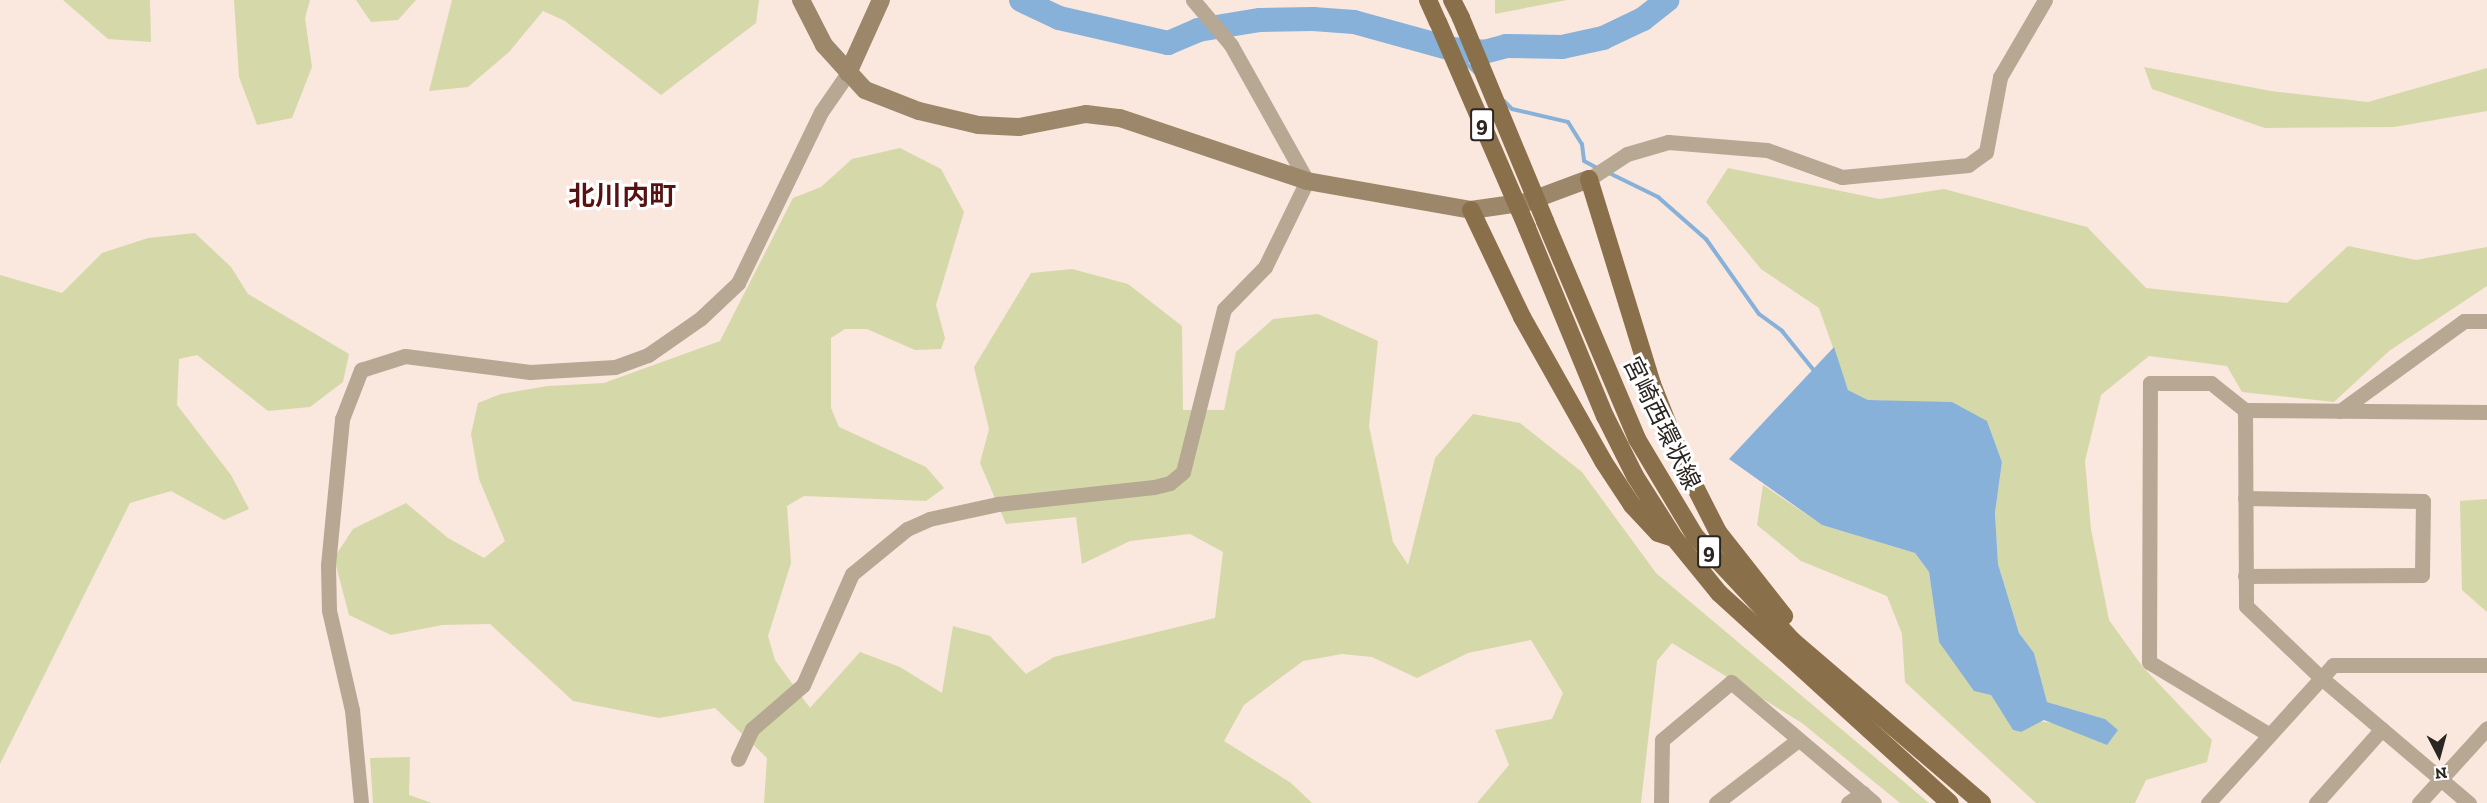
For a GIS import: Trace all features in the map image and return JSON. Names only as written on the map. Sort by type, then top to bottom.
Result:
[{"type":"main road","name":"宮崎西環状線","points":[[1428,0],[1527,228],[1605,416],[1635,476],[1675,539],[1727,601],[1950,803]]},
{"type":"main road","name":"宮崎西環状線","points":[[1452,0],[1637,438],[1695,536],[1793,641],[1982,803]]},
{"type":"main road","points":[[1589,179],[1652,384],[1684,465],[1718,532],[1778,610],[1928,746],[1936,762]]},
{"type":"main road","points":[[1471,210],[1522,317],[1603,461],[1658,533],[1675,539]]},
{"type":"street","points":[[801,0],[824,45],[865,90],[958,120],[1019,127],[1086,114],[1120,118],[1307,181],[1471,210],[1527,202],[1589,179],[1627,154],[1668,142],[1767,150],[1842,177],[1968,165],[1986,152],[2000,77],[2045,0]]},
{"type":"street","points":[[362,803],[352,710],[329,609],[328,565],[342,419],[361,370],[405,356],[530,372],[615,367],[648,356],[709,311],[738,283],[820,112],[848,73],[881,0]]},
{"type":"street","points":[[1194,1],[1231,45],[1307,181]]},
{"type":"street","points":[[738,759],[752,729],[803,685],[852,574],[907,529],[929,519],[998,504],[1154,488],[1170,483],[1183,471],[1224,309],[1265,267],[1307,181]]},
{"type":"street","points":[[2340,411],[2464,321],[2487,321]]},
{"type":"street","points":[[2268,734],[2150,662],[2150,382],[2211,383],[2245,410],[2487,412]]},
{"type":"street","points":[[2245,410],[2246,606],[2319,676],[2469,803]]},
{"type":"street","points":[[2245,498],[2423,501],[2422,575],[2246,576]]},
{"type":"street","points":[[2208,803],[2319,676],[2333,665],[2487,665]]},
{"type":"street","points":[[1661,803],[1662,740],[1731,682],[1868,798]]},
{"type":"street","points":[[2418,803],[2487,728]]},
{"type":"street","points":[[2316,803],[2382,729]]},
{"type":"street","points":[[1716,803],[1798,740]]},
{"type":"street","points":[[1848,803],[1868,798]]},
{"type":"green space","points":[[63,0],[150,0],[151,42],[108,39]]},
{"type":"green space","points":[[234,0],[310,0],[305,18],[312,67],[292,118],[257,125],[239,77]]},
{"type":"green space","points":[[356,0],[416,0],[398,20],[371,22]]},
{"type":"green space","points":[[452,0],[759,0],[756,23],[661,95],[565,21],[543,11],[509,52],[468,87],[429,91]]},
{"type":"green space","points":[[1495,0],[1567,0],[1495,14]]},
{"type":"green space","points":[[2144,67],[2271,91],[2368,102],[2487,68],[2487,111],[2394,127],[2265,128],[2152,89]]},
{"type":"green space","points":[[900,148],[941,169],[964,212],[936,305],[945,338],[941,349],[915,350],[867,329],[845,329],[831,338],[831,408],[839,427],[926,467],[944,488],[926,501],[804,496],[787,506],[791,563],[768,636],[775,660],[810,708],[860,652],[900,667],[942,693],[953,626],[990,636],[1026,674],[1054,657],[1215,618],[1223,552],[1190,534],[1130,541],[1082,564],[1076,517],[1006,524],[980,463],[989,429],[974,367],[1031,273],[1072,269],[1128,284],[1182,326],[1183,410],[1224,410],[1236,352],[1273,319],[1318,314],[1378,341],[1369,426],[1393,542],[1408,565],[1435,458],[1473,414],[1520,423],[1582,472],[1656,573],[1929,803],[1900,803],[1802,723],[1672,643],[1657,661],[1641,803],[1477,803],[1509,765],[1495,730],[1552,719],[1563,693],[1531,640],[1468,653],[1417,678],[1372,657],[1342,654],[1303,661],[1244,705],[1224,741],[1291,783],[1312,803],[764,803],[767,758],[715,708],[659,718],[573,701],[490,624],[442,625],[391,635],[349,615],[334,558],[353,529],[406,503],[448,538],[484,558],[505,541],[479,479],[471,434],[478,403],[501,394],[548,386],[604,383],[720,341],[793,198],[821,187],[852,159]]},
{"type":"green space","points":[[1728,168],[1880,199],[1944,189],[2087,227],[2146,288],[2287,303],[2348,246],[2416,260],[2487,247],[2487,286],[2389,351],[2334,402],[2242,392],[2227,366],[2149,356],[2101,395],[2085,461],[2091,529],[2109,620],[2142,666],[2212,740],[2207,762],[2146,780],[2135,803],[2036,803],[1905,682],[1902,634],[1887,596],[1801,561],[1757,525],[1763,485],[1822,525],[1915,553],[1929,572],[1939,642],[1991,695],[2013,730],[2021,732],[2036,721],[2062,724],[2105,719],[2047,702],[2034,653],[2019,633],[1998,564],[1995,513],[2002,462],[1987,421],[1916,402],[1868,400],[1848,390],[1819,308],[1761,269],[1706,202]]},
{"type":"green space","points":[[195,233],[231,267],[248,294],[349,354],[343,382],[310,407],[268,411],[197,355],[179,359],[177,405],[231,475],[249,509],[224,520],[171,491],[130,503],[0,764],[0,275],[62,293],[102,253],[148,238]]},
{"type":"green space","points":[[2487,499],[2487,612],[2462,590],[2460,501]]},
{"type":"green space","points":[[410,757],[409,795],[432,803],[373,803],[370,758]]},
{"type":"water","points":[[1834,347],[1848,390],[1868,400],[1952,402],[1987,421],[2002,462],[1995,513],[1998,564],[2019,633],[2034,653],[2047,702],[2105,719],[2118,730],[2107,745],[2044,720],[2021,732],[2013,730],[1991,695],[1974,691],[1939,642],[1929,572],[1915,553],[1822,525],[1729,459]]},
{"type":"waterway","points":[[1021,0],[1059,18],[1168,43],[1198,30],[1260,20],[1313,19],[1354,22],[1452,49],[1484,52],[1506,46],[1562,47],[1603,38],[1643,19],[1667,0]]},
{"type":"waterway","points":[[1463,60],[1475,72]]},
{"type":"waterway","points":[[1504,101],[1512,109],[1568,122],[1582,144],[1584,161],[1597,168]]},
{"type":"waterway","points":[[1607,172],[1658,197],[1706,239],[1759,314],[1782,331],[1816,373]]},
{"type":"district","name":"北川内町","points":[[622,197]]}]
